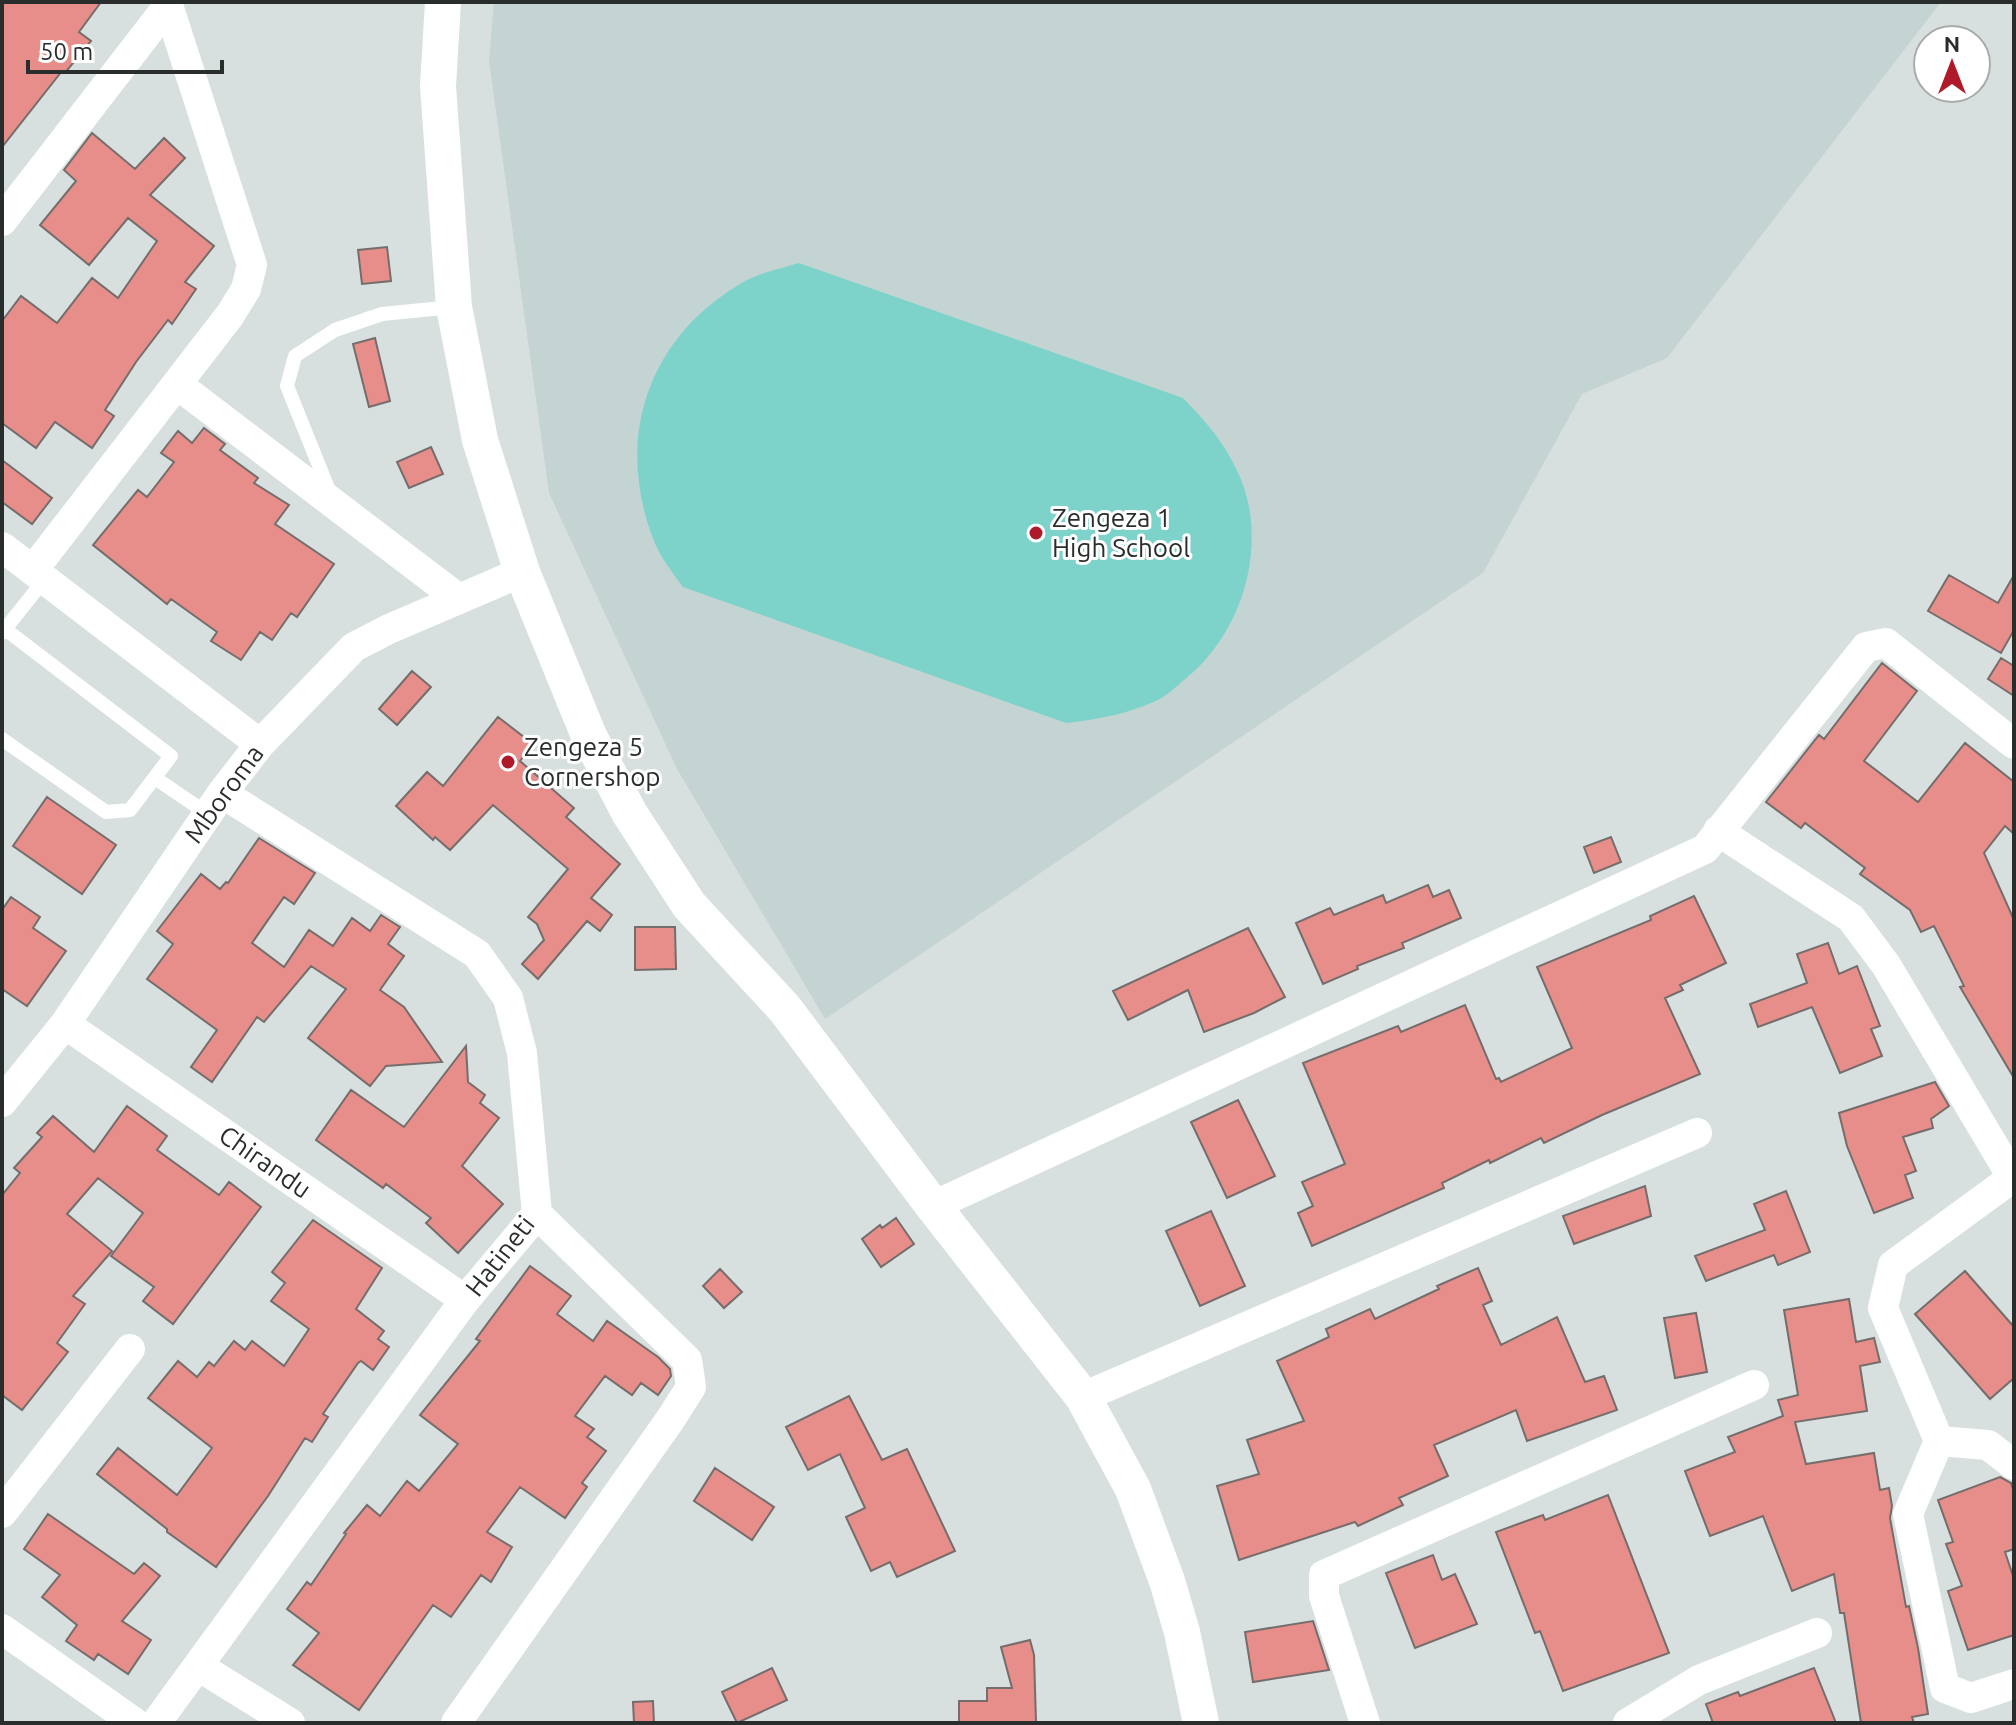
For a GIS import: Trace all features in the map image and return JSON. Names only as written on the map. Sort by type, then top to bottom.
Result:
[{"type":"street","points":[[443,2],[438,86],[454,307],[480,440],[522,572],[589,736],[630,814],[689,905],[785,1009],[933,1206],[1083,1397],[1133,1489],[1167,1581],[1199,1702],[1201,1723]]},
{"type":"street","points":[[2,221],[167,4]]},
{"type":"street","points":[[39,574],[246,289],[252,265],[167,4]]},
{"type":"street","points":[[178,385],[459,599]]},
{"type":"street","points":[[2,547],[260,744]]},
{"type":"street","name":"Mboroma","points":[[2,1102],[65,1024],[215,804],[260,744],[354,647],[522,572]]},
{"type":"street","points":[[933,1206],[1705,849],[1866,647],[1886,643],[2014,744]]},
{"type":"street","name":"Hatineti","points":[[156,1723],[465,1300],[537,1214],[522,1053],[508,998],[477,954],[215,804]]},
{"type":"street","points":[[1718,831],[1851,918],[1886,965],[2013,1179],[1893,1265],[1883,1308],[1939,1441],[1908,1514],[1945,1688],[1971,1698],[2014,1684]]},
{"type":"street","name":"Chirandu","points":[[65,1024],[465,1300]]},
{"type":"street","points":[[1083,1397],[1697,1133]]},
{"type":"street","points":[[456,1723],[691,1387],[687,1360],[537,1214]]},
{"type":"street","points":[[2,1513],[130,1349]]},
{"type":"street","points":[[1365,1723],[1324,1596],[1324,1575],[1754,1385]]},
{"type":"street","points":[[1939,1441],[1988,1445],[2014,1465]]},
{"type":"street","points":[[2,1629],[135,1723]]},
{"type":"street","points":[[1628,1723],[1699,1680],[1817,1633]]},
{"type":"street","points":[[198,1666],[290,1723]]},
{"type":"lane","points":[[334,503],[287,386],[295,356],[335,330],[382,314],[454,307]]},
{"type":"lane","points":[[2,739],[106,812],[130,810],[171,756],[3,631],[39,574]]},
{"type":"lane","points":[[155,778],[215,804]]},
{"type":"shaded area","name":"Zengeza 1 High School","points":[[494,2],[1941,2],[1924,24],[1912,24],[1912,40],[1667,358],[1582,394],[1483,573],[825,1019],[677,769],[549,493],[489,61]]},
{"type":"shaded area","points":[[799,263],[1183,398],[1215,434],[1234,465],[1248,504],[1252,532],[1245,588],[1221,639],[1204,661],[1160,699],[1114,715],[1066,723],[683,587],[654,541],[642,502],[637,464],[640,427],[648,392],[664,359],[685,329],[713,302],[747,280]]},
{"type":"building","points":[[2,2],[101,2],[79,32],[91,41],[65,73],[62,71],[2,147]]},
{"type":"building","points":[[92,133],[135,169],[164,138],[185,158],[150,195],[214,246],[185,282],[196,289],[172,324],[168,320],[136,362],[105,410],[114,416],[92,448],[55,422],[36,448],[2,423],[2,321],[21,296],[57,323],[92,278],[118,298],[157,241],[128,218],[89,265],[40,225],[76,181],[64,170]]},
{"type":"building","points":[[387,247],[391,281],[362,284],[358,250]]},
{"type":"building","points":[[375,338],[390,401],[369,407],[353,344]]},
{"type":"building","points":[[204,428],[225,444],[220,450],[258,478],[254,483],[289,505],[275,524],[334,564],[297,617],[291,613],[272,640],[260,632],[241,660],[211,641],[217,632],[171,599],[167,604],[93,545],[138,490],[147,497],[174,462],[161,453],[178,431],[192,443]]},
{"type":"building","points":[[431,447],[443,474],[409,488],[397,462]]},
{"type":"building","points":[[2,460],[52,498],[32,524],[2,502]]},
{"type":"building","points":[[1949,575],[1998,603],[2014,575],[2014,630],[2001,653],[1928,611]]},
{"type":"building","points":[[2001,658],[2014,666],[2014,696],[1988,679]]},
{"type":"building","points":[[1882,663],[1917,691],[1864,761],[1918,802],[1965,743],[2014,782],[2014,834],[2005,826],[1984,853],[2014,920],[2014,1078],[1960,987],[1964,986],[1934,926],[1921,932],[1910,910],[1860,874],[1865,868],[1805,823],[1801,828],[1766,802],[1819,735],[1824,739]]},
{"type":"building","points":[[412,671],[431,687],[397,725],[379,709]]},
{"type":"building","points":[[498,717],[533,744],[520,761],[574,808],[566,817],[620,864],[591,898],[612,915],[600,931],[587,921],[538,979],[522,964],[544,940],[537,924],[528,917],[568,869],[493,805],[450,850],[435,837],[433,840],[396,806],[427,772],[443,786]]},
{"type":"building","points":[[47,797],[116,845],[82,894],[13,846]]},
{"type":"building","points":[[1611,837],[1621,862],[1594,873],[1584,847]]},
{"type":"building","points":[[259,838],[315,873],[294,904],[284,897],[252,943],[284,967],[309,930],[333,946],[352,918],[370,931],[381,915],[400,927],[388,944],[404,956],[380,990],[404,1007],[442,1062],[386,1066],[370,1086],[308,1038],[346,989],[311,966],[264,1022],[257,1017],[212,1082],[191,1067],[217,1030],[147,979],[173,944],[157,931],[201,874],[220,889],[228,883]]},
{"type":"building","points":[[1428,885],[1433,897],[1449,890],[1461,918],[1402,943],[1404,948],[1357,966],[1358,969],[1323,984],[1296,923],[1330,908],[1334,915],[1383,895],[1386,903]]},
{"type":"building","points":[[1694,896],[1726,963],[1680,985],[1683,990],[1665,998],[1700,1074],[1544,1143],[1541,1138],[1490,1163],[1489,1160],[1442,1183],[1444,1188],[1312,1246],[1298,1213],[1313,1206],[1302,1182],[1345,1164],[1303,1063],[1398,1026],[1401,1032],[1465,1005],[1496,1079],[1499,1078],[1501,1082],[1572,1048],[1537,967],[1651,920],[1650,916]]},
{"type":"building","points":[[11,897],[40,917],[33,928],[66,951],[27,1006],[2,989],[2,910]]},
{"type":"building","points":[[635,927],[675,927],[676,969],[635,970]]},
{"type":"building","points":[[1248,928],[1285,997],[1204,1032],[1188,990],[1128,1020],[1113,991]]},
{"type":"building","points":[[1828,943],[1839,974],[1857,966],[1880,1026],[1871,1029],[1882,1056],[1840,1073],[1812,1007],[1758,1027],[1750,1004],[1807,983],[1797,954]]},
{"type":"building","points":[[466,1046],[468,1082],[485,1095],[480,1103],[499,1118],[462,1166],[503,1204],[458,1253],[426,1223],[431,1218],[386,1184],[383,1188],[316,1140],[351,1090],[404,1127]]},
{"type":"building","points":[[1935,1082],[1949,1106],[1931,1119],[1933,1128],[1903,1137],[1916,1171],[1905,1175],[1913,1198],[1874,1213],[1847,1146],[1839,1113]]},
{"type":"building","points":[[1238,1100],[1275,1176],[1227,1198],[1191,1122]]},
{"type":"building","points":[[127,1106],[167,1136],[157,1150],[219,1195],[229,1182],[261,1207],[173,1324],[143,1301],[154,1287],[111,1256],[143,1213],[98,1178],[67,1214],[112,1251],[73,1296],[85,1304],[57,1343],[68,1352],[22,1410],[2,1395],[2,1195],[20,1173],[14,1168],[42,1137],[37,1133],[53,1116],[94,1152]]},
{"type":"building","points":[[1645,1186],[1651,1216],[1574,1244],[1563,1216]]},
{"type":"building","points":[[1786,1191],[1810,1252],[1778,1265],[1774,1255],[1706,1281],[1695,1256],[1765,1230],[1754,1204]]},
{"type":"building","points":[[1211,1211],[1245,1286],[1200,1306],[1166,1231]]},
{"type":"building","points":[[896,1218],[914,1244],[881,1267],[862,1239],[880,1225],[882,1228]]},
{"type":"building","points":[[313,1220],[382,1268],[356,1309],[384,1331],[378,1339],[389,1347],[373,1370],[361,1361],[358,1363],[323,1414],[328,1417],[312,1442],[305,1438],[268,1496],[216,1567],[167,1532],[97,1474],[118,1448],[177,1495],[212,1448],[148,1398],[178,1361],[197,1377],[209,1362],[214,1366],[234,1341],[245,1350],[252,1341],[284,1366],[309,1329],[271,1301],[285,1283],[272,1272]]},
{"type":"building","points":[[530,1266],[571,1296],[557,1314],[593,1341],[607,1321],[658,1357],[670,1369],[671,1376],[658,1395],[641,1383],[632,1395],[605,1376],[575,1416],[594,1429],[587,1437],[606,1451],[582,1483],[587,1487],[565,1518],[520,1487],[487,1532],[512,1547],[491,1582],[481,1575],[451,1617],[433,1605],[359,1710],[293,1665],[319,1633],[287,1609],[307,1582],[311,1585],[344,1533],[367,1505],[380,1516],[407,1481],[419,1491],[458,1444],[420,1415],[480,1341],[476,1339]]},
{"type":"building","points":[[1478,1268],[1492,1301],[1483,1305],[1501,1345],[1557,1317],[1585,1382],[1604,1376],[1617,1410],[1527,1441],[1516,1410],[1434,1445],[1448,1476],[1399,1498],[1403,1505],[1358,1526],[1355,1522],[1239,1560],[1217,1486],[1259,1474],[1247,1440],[1304,1421],[1277,1361],[1329,1337],[1326,1329],[1370,1309],[1375,1319]]},
{"type":"building","points":[[720,1269],[742,1292],[724,1308],[703,1286]]},
{"type":"building","points":[[1965,1271],[2014,1327],[2014,1378],[1990,1399],[1915,1314]]},
{"type":"building","points":[[1849,1299],[1856,1342],[1874,1338],[1880,1362],[1860,1366],[1867,1411],[1795,1422],[1806,1464],[1874,1453],[1880,1490],[1889,1488],[1890,1518],[1906,1607],[1909,1606],[1918,1648],[1928,1714],[1912,1717],[1914,1723],[1861,1723],[1844,1613],[1840,1613],[1834,1574],[1792,1591],[1763,1516],[1710,1536],[1685,1471],[1735,1452],[1728,1437],[1783,1416],[1778,1400],[1798,1395],[1784,1310]]},
{"type":"building","points":[[1696,1313],[1707,1372],[1675,1378],[1664,1318]]},
{"type":"building","points":[[849,1396],[882,1460],[907,1449],[955,1551],[897,1577],[890,1562],[871,1571],[846,1517],[865,1508],[840,1454],[808,1470],[786,1427]]},
{"type":"building","points":[[715,1468],[774,1507],[752,1540],[694,1501]]},
{"type":"building","points":[[2000,1477],[2011,1483],[2014,1492],[2014,1549],[2005,1552],[2014,1579],[2014,1635],[1968,1650],[1948,1591],[1962,1586],[1946,1544],[1953,1542],[1938,1500]]},
{"type":"building","points":[[1608,1495],[1669,1653],[1563,1691],[1540,1631],[1535,1633],[1496,1532],[1543,1515],[1545,1520]]},
{"type":"building","points":[[48,1514],[134,1574],[144,1563],[160,1576],[122,1621],[151,1640],[128,1674],[98,1654],[94,1660],[66,1641],[77,1625],[42,1597],[60,1575],[24,1549]]},
{"type":"building","points":[[1433,1555],[1442,1580],[1455,1574],[1477,1624],[1415,1648],[1386,1573]]},
{"type":"building","points":[[1313,1621],[1329,1670],[1253,1682],[1245,1632]]},
{"type":"building","points":[[1030,1640],[1034,1655],[1036,1722],[959,1722],[959,1701],[987,1701],[987,1688],[1012,1688],[1001,1647]]},
{"type":"building","points":[[772,1668],[787,1700],[737,1723],[722,1692]]},
{"type":"building","points":[[1814,1668],[1836,1723],[1713,1723],[1706,1704],[1738,1692],[1740,1696]]},
{"type":"building","points":[[653,1701],[654,1723],[634,1723],[633,1702]]},
{"type":"place","name":"Zengeza 1 High School","points":[[1036,533]]},
{"type":"place","name":"Zengeza 5 Cornershop","points":[[508,762]]}]
